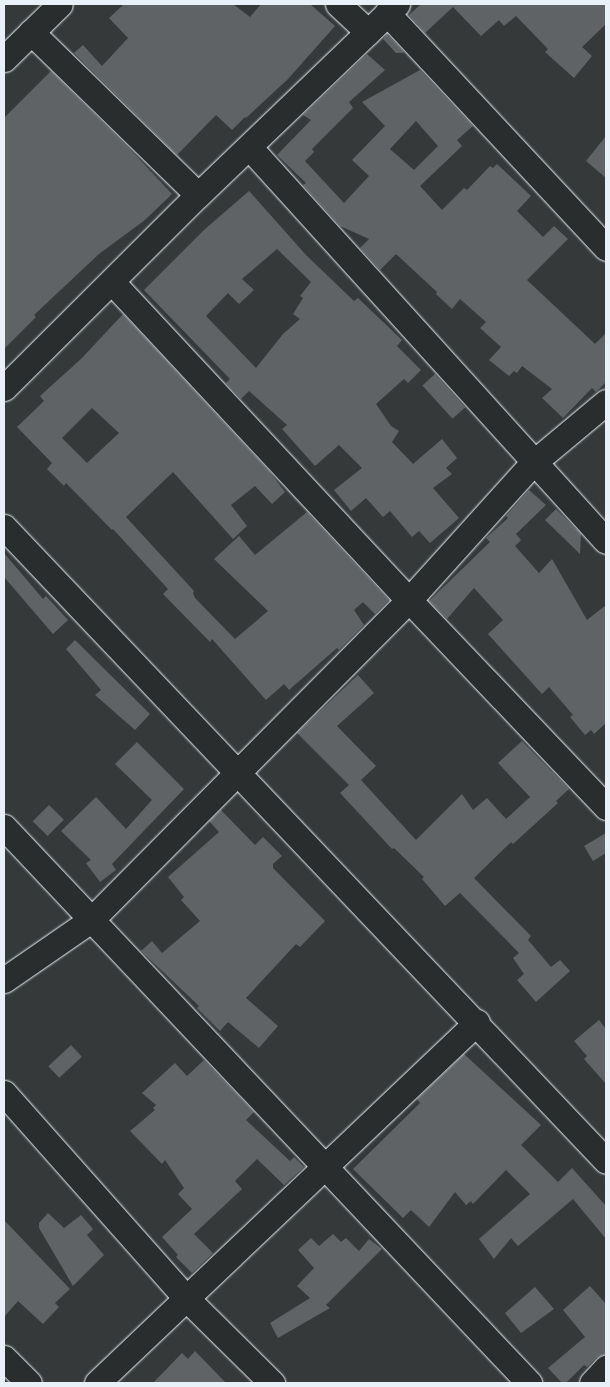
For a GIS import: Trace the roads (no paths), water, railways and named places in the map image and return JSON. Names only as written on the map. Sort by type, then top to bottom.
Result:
[{"type":"street","points":[[4,59],[60,4]]},
{"type":"street","points":[[338,4],[368,32]]},
{"type":"street","points":[[4,388],[198,195],[250,148],[392,8],[606,248]]},
{"type":"street","points":[[31,32],[198,195]]},
{"type":"street","points":[[250,148],[533,463],[606,541]]},
{"type":"street","points":[[112,282],[409,600],[606,807]]},
{"type":"street","points":[[4,980],[92,920],[409,600],[533,463],[606,402]]},
{"type":"street","points":[[4,527],[477,1022],[606,1161]]},
{"type":"street","points":[[4,827],[529,1383]]},
{"type":"street","points":[[97,1383],[477,1022]]},
{"type":"street","points":[[4,1093],[186,1299],[272,1383]]},
{"type":"street","points":[[4,1358],[29,1383]]},
{"type":"street","points":[[592,1383],[606,1368]]}]
